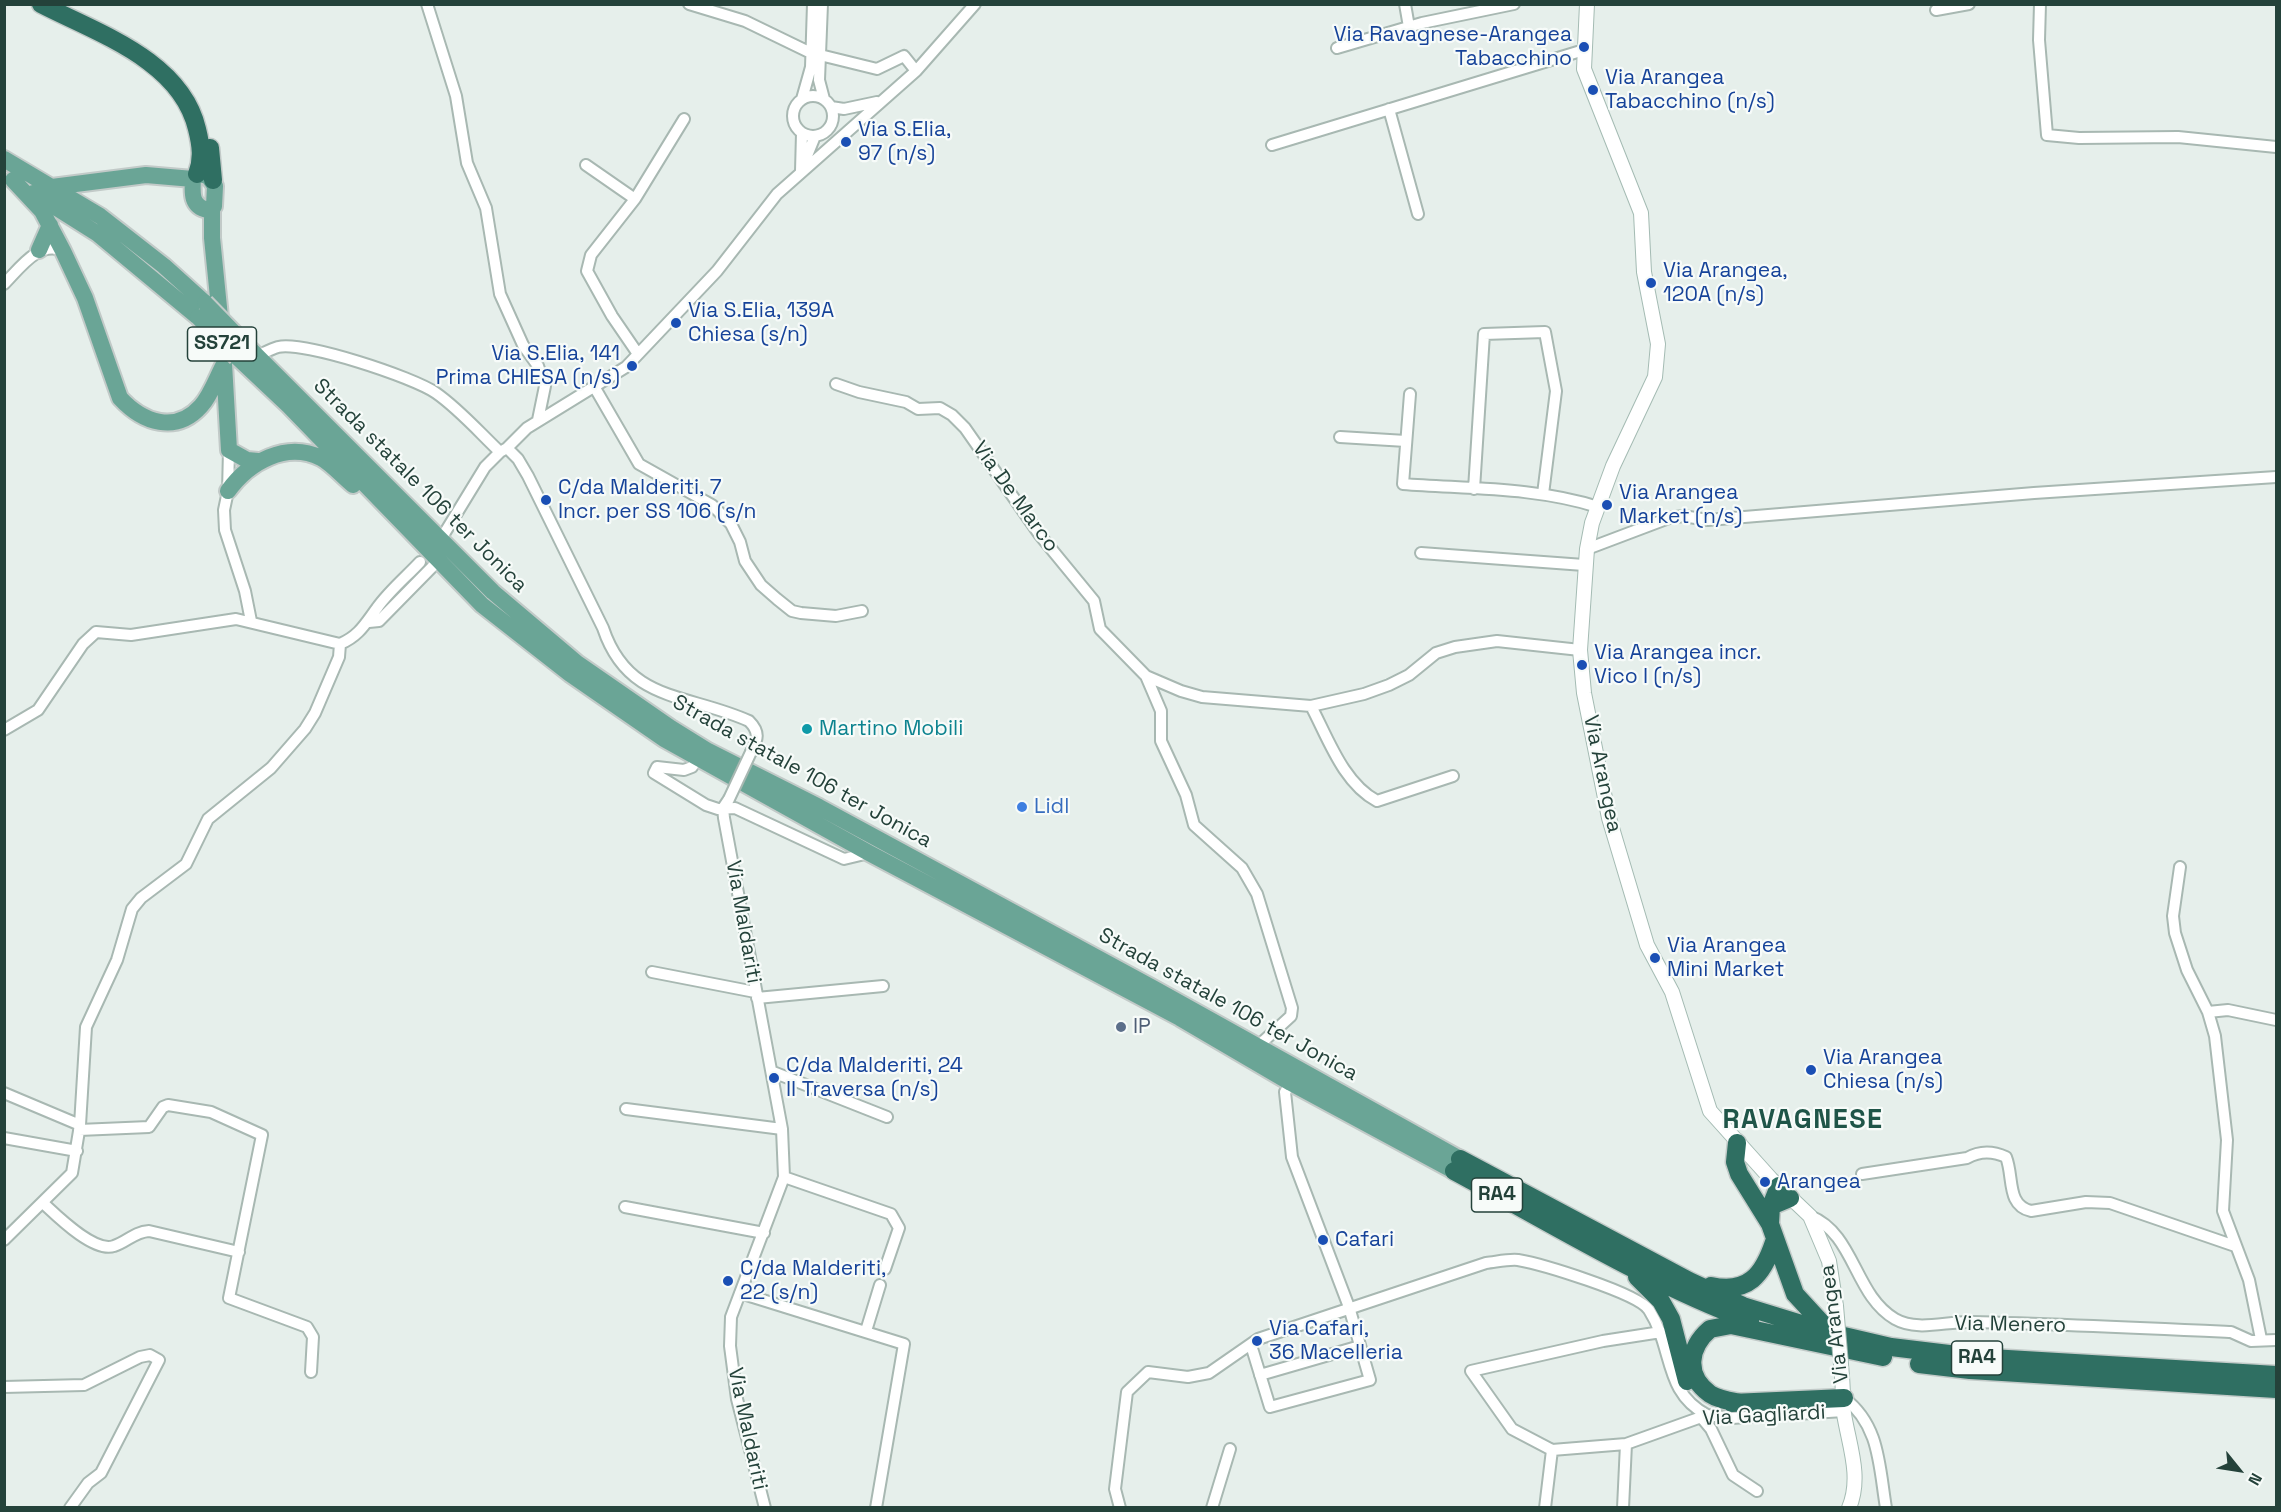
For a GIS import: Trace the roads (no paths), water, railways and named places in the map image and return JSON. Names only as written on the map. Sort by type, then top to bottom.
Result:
[{"type":"highway","name":"SS721","points":[[41,4],[143,52]]},
{"type":"highway","name":"SS721","points":[[60,4],[143,52],[172,81],[195,122],[201,146],[201,178]]},
{"type":"highway","points":[[1737,1143],[1735,1162],[1739,1174],[1764,1203]]},
{"type":"highway","name":"RA4","points":[[1457,1165],[1622,1263],[1716,1309],[1788,1336],[1918,1364],[1971,1370],[2277,1389]]},
{"type":"highway","name":"RA4","points":[[1457,1165],[1743,1306],[1831,1333],[1891,1347],[1962,1356],[2277,1375]]},
{"type":"highway","points":[[1780,1188],[1762,1188],[1772,1233],[1796,1294],[1831,1333]]},
{"type":"highway","points":[[1764,1203],[1780,1188]]},
{"type":"highway","points":[[1689,1281],[1726,1288],[1746,1284],[1762,1269],[1772,1233]]},
{"type":"highway","points":[[1622,1263],[1656,1295],[1671,1319],[1684,1376],[1690,1387],[1706,1401],[1714,1404],[1844,1405]]},
{"type":"highway","points":[[1742,1403],[1710,1394],[1698,1382],[1691,1368],[1693,1349],[1700,1338],[1710,1329],[1720,1325],[1788,1336]]},
{"type":"main road","name":"Strada statale 106 ter Jonica","points":[[4,159],[100,216],[164,266],[241,356],[407,526],[438,561],[482,605],[570,674],[697,759],[1180,1018],[1291,1083],[1457,1165]]},
{"type":"main road","points":[[52,187],[146,175],[201,178]]},
{"type":"main road","points":[[9,177],[42,211],[50,225],[85,298],[120,398],[137,414],[144,419],[160,422],[180,421],[201,406],[241,356]]},
{"type":"main road","name":"Strada statale 106 ter Jonica","points":[[9,177],[98,234],[201,310]]},
{"type":"main road","name":"SS721","points":[[201,178],[216,198],[206,208]]},
{"type":"main road","name":"SS721","points":[[201,178],[194,202],[206,208]]},
{"type":"main road","name":"SS721","points":[[206,208],[241,356],[229,450]]},
{"type":"main road","points":[[39,250],[50,225]]},
{"type":"main road","name":"Strada statale 106 ter Jonica","points":[[241,356],[493,592],[577,663],[662,721],[708,751],[819,807],[1257,1047],[1457,1165]]},
{"type":"main road","points":[[229,450],[247,460],[258,461]]},
{"type":"main road","points":[[228,491],[241,473],[258,461],[281,454],[307,454],[322,459],[395,525],[407,526]]},
{"type":"street","points":[[427,4],[456,96],[467,163],[486,208],[500,294],[523,345],[538,366],[545,387],[538,420]]},
{"type":"street","points":[[689,4],[745,21],[816,54],[877,69],[903,56],[916,71]]},
{"type":"street","points":[[813,4],[820,88],[833,118]]},
{"type":"street","points":[[801,171],[802,133],[793,120],[796,105],[802,99],[816,54],[822,4]]},
{"type":"street","points":[[444,534],[485,467],[538,420],[595,388],[626,367],[717,271],[777,194],[916,71],[975,4]]},
{"type":"street","points":[[1406,4],[1409,27]]},
{"type":"street","points":[[1337,48],[1409,27],[1514,4]]},
{"type":"street","name":"Via Arangea","points":[[1587,4],[1584,69],[1641,213],[1644,272],[1658,345],[1655,377],[1649,394],[1613,466],[1598,507],[1587,549],[1584,565],[1580,650],[1584,693],[1609,818],[1647,945],[1672,992],[1710,1111],[1737,1143],[1810,1216],[1829,1261],[1836,1306],[1844,1405],[1856,1475],[1855,1495],[1849,1508]]},
{"type":"street","points":[[1936,10],[1969,4]]},
{"type":"street","points":[[2040,4],[2038,40],[2047,135],[2079,138],[2178,137],[2277,147]]},
{"type":"street","points":[[1272,145],[1584,50]]},
{"type":"street","points":[[802,99],[817,96],[844,109]]},
{"type":"street","points":[[802,133],[815,136],[827,130],[833,118],[844,109],[880,101]]},
{"type":"street","points":[[1389,110],[1419,214]]},
{"type":"street","points":[[638,354],[612,316],[587,271],[591,255],[635,199],[684,119]]},
{"type":"street","points":[[801,171],[815,136]]},
{"type":"street","points":[[586,165],[635,199]]},
{"type":"street","points":[[4,284],[39,250],[56,248],[63,251]]},
{"type":"street","points":[[1473,489],[1484,334],[1545,332],[1556,391],[1543,494]]},
{"type":"street","points":[[241,356],[279,347],[289,347],[322,352],[415,381],[435,393],[503,450],[518,459],[603,628],[610,650],[620,664],[633,678],[650,688],[749,721],[757,732],[758,739],[726,803],[718,809],[706,805],[654,773],[657,767],[684,770],[692,767],[697,759]]},
{"type":"street","name":"Via De Marco","points":[[836,384],[859,392],[906,402],[918,409],[940,408],[952,415],[965,428],[1039,534],[1094,601],[1100,629],[1146,676]]},
{"type":"street","points":[[595,388],[639,464],[712,506],[731,524],[740,542],[745,561],[761,585],[777,599],[792,611],[801,613],[836,616],[862,611]]},
{"type":"street","points":[[1410,394],[1403,484],[1543,494],[1567,497],[1598,507]]},
{"type":"street","points":[[1340,437],[1406,441]]},
{"type":"street","name":"SS721","points":[[229,450],[228,491],[224,510],[225,530],[245,591],[251,621]]},
{"type":"street","points":[[1587,549],[1669,518],[1683,516],[1708,520],[2034,493],[2277,477]]},
{"type":"street","points":[[1421,553],[1584,565]]},
{"type":"street","points":[[369,622],[379,621],[438,561]]},
{"type":"street","points":[[4,730],[38,710],[83,644],[96,632],[131,635],[236,619],[340,644],[353,638],[369,622],[376,608],[420,562]]},
{"type":"street","points":[[1146,676],[1202,698],[1311,706],[1364,694],[1389,685],[1409,675],[1436,653],[1455,647],[1497,641],[1580,650]]},
{"type":"street","points":[[4,1240],[68,1180],[77,1151],[80,1127],[86,1027],[117,960],[132,909],[141,898],[186,864],[208,819],[271,768],[305,729],[315,713],[339,657],[340,644]]},
{"type":"street","points":[[1146,676],[1161,711],[1161,741],[1186,795],[1194,825],[1242,868],[1257,894],[1292,1008],[1291,1016],[1257,1047]]},
{"type":"street","points":[[1311,706],[1347,774],[1366,795],[1377,801],[1453,776]]},
{"type":"street","points":[[726,803],[844,859],[869,853]]},
{"type":"street","name":"Via Maldariti","points":[[726,803],[756,995],[773,1072],[782,1129],[784,1177],[731,1317],[730,1346],[737,1399],[765,1508]]},
{"type":"street","points":[[2180,867],[2174,915],[2175,933],[2187,970],[2208,1012],[2216,1043],[2227,1140],[2223,1211],[2255,1298],[2261,1339]]},
{"type":"street","points":[[652,972],[756,995],[883,986]]},
{"type":"street","points":[[2208,1012],[2228,1010],[2277,1020]]},
{"type":"street","points":[[773,1072],[887,1117]]},
{"type":"street","points":[[1251,1345],[1270,1407],[1370,1380],[1349,1307],[1292,1157],[1286,1092],[1291,1083]]},
{"type":"street","points":[[4,1093],[80,1127],[149,1127],[163,1107],[168,1105],[211,1112],[262,1135],[229,1298],[300,1322],[307,1327],[312,1337],[311,1372]]},
{"type":"street","points":[[626,1109],[782,1129]]},
{"type":"street","points":[[4,1137],[77,1151]]},
{"type":"street","points":[[1862,1174],[1967,1158],[1976,1152],[1999,1154],[2006,1157],[2015,1203],[2021,1209],[2031,1211],[2097,1201],[2110,1203],[2235,1246]]},
{"type":"street","points":[[784,1177],[891,1214],[899,1228],[885,1269]]},
{"type":"street","points":[[43,1203],[75,1232],[103,1246],[115,1246],[135,1234],[149,1231],[239,1252]]},
{"type":"street","points":[[625,1207],[764,1233]]},
{"type":"street","name":"Via Menero","points":[[1810,1216],[1823,1221],[1844,1245],[1861,1279],[1881,1309],[1896,1320],[1914,1326],[1991,1322],[2230,1332],[2251,1341],[2277,1340]]},
{"type":"street","points":[[1120,1508],[1115,1489],[1127,1392],[1148,1372],[1188,1377],[1209,1373],[1258,1340],[1349,1307],[1486,1263],[1517,1260],[1626,1294],[1648,1308],[1660,1332],[1679,1393],[1691,1407],[1704,1416],[1733,1475],[1757,1491]]},
{"type":"street","points":[[866,1331],[880,1285]]},
{"type":"street","points":[[740,1293],[904,1344],[876,1508]]},
{"type":"street","points":[[1545,1508],[1552,1450],[1512,1429],[1471,1371],[1603,1341],[1660,1332]]},
{"type":"street","points":[[1260,1375],[1360,1346]]},
{"type":"street","points":[[4,1387],[84,1385],[140,1357],[150,1355],[159,1360],[101,1473],[87,1483],[70,1508]]},
{"type":"street","points":[[1844,1405],[1861,1410],[1875,1441],[1886,1508]]},
{"type":"street","name":"Via Gagliardi","points":[[1552,1450],[1626,1444],[1704,1416],[1732,1418],[1844,1405]]},
{"type":"street","points":[[1623,1508],[1626,1444]]},
{"type":"street","points":[[1212,1508],[1230,1449]]},
{"type":"place","name":"Via Ravagnese-Arangea Tabacchino","points":[[1584,47]]},
{"type":"place","name":"Via Arangea Tabacchino (n/s)","points":[[1593,90]]},
{"type":"place","name":"Via S.Elia, 97 (n/s)","points":[[846,142]]},
{"type":"place","name":"Via Arangea, 120A (n/s)","points":[[1651,283]]},
{"type":"place","name":"Via S.Elia, 139A Chiesa (s/n)","points":[[676,323]]},
{"type":"place","name":"Via S.Elia, 141 Prima CHIESA (n/s)","points":[[632,366]]},
{"type":"place","name":"C/da Malderiti, 7 Incr. per SS 106 (s/n","points":[[546,500]]},
{"type":"place","name":"Via Arangea Market (n/s)","points":[[1607,505]]},
{"type":"place","name":"Via Arangea incr. Vico I (n/s)","points":[[1582,665]]},
{"type":"place","name":"Martino Mobili","points":[[807,729]]},
{"type":"place","name":"Lidl","points":[[1022,807]]},
{"type":"place","name":"Via Arangea Mini Market","points":[[1655,958]]},
{"type":"place","name":"IP","points":[[1121,1027]]},
{"type":"place","name":"Via Arangea Chiesa (n/s)","points":[[1811,1070]]},
{"type":"place","name":"C/da Malderiti, 24 II Traversa (n/s)","points":[[774,1078]]},
{"type":"place","name":"Arangea","points":[[1765,1182]]},
{"type":"place","name":"Cafari","points":[[1323,1240]]},
{"type":"place","name":"C/da Malderiti, 22 (s/n)","points":[[728,1281]]},
{"type":"place","name":"Via Cafari, 36 Macelleria","points":[[1257,1341]]},
{"type":"district","name":"RAVAGNESE","points":[[1803,1121]]}]
